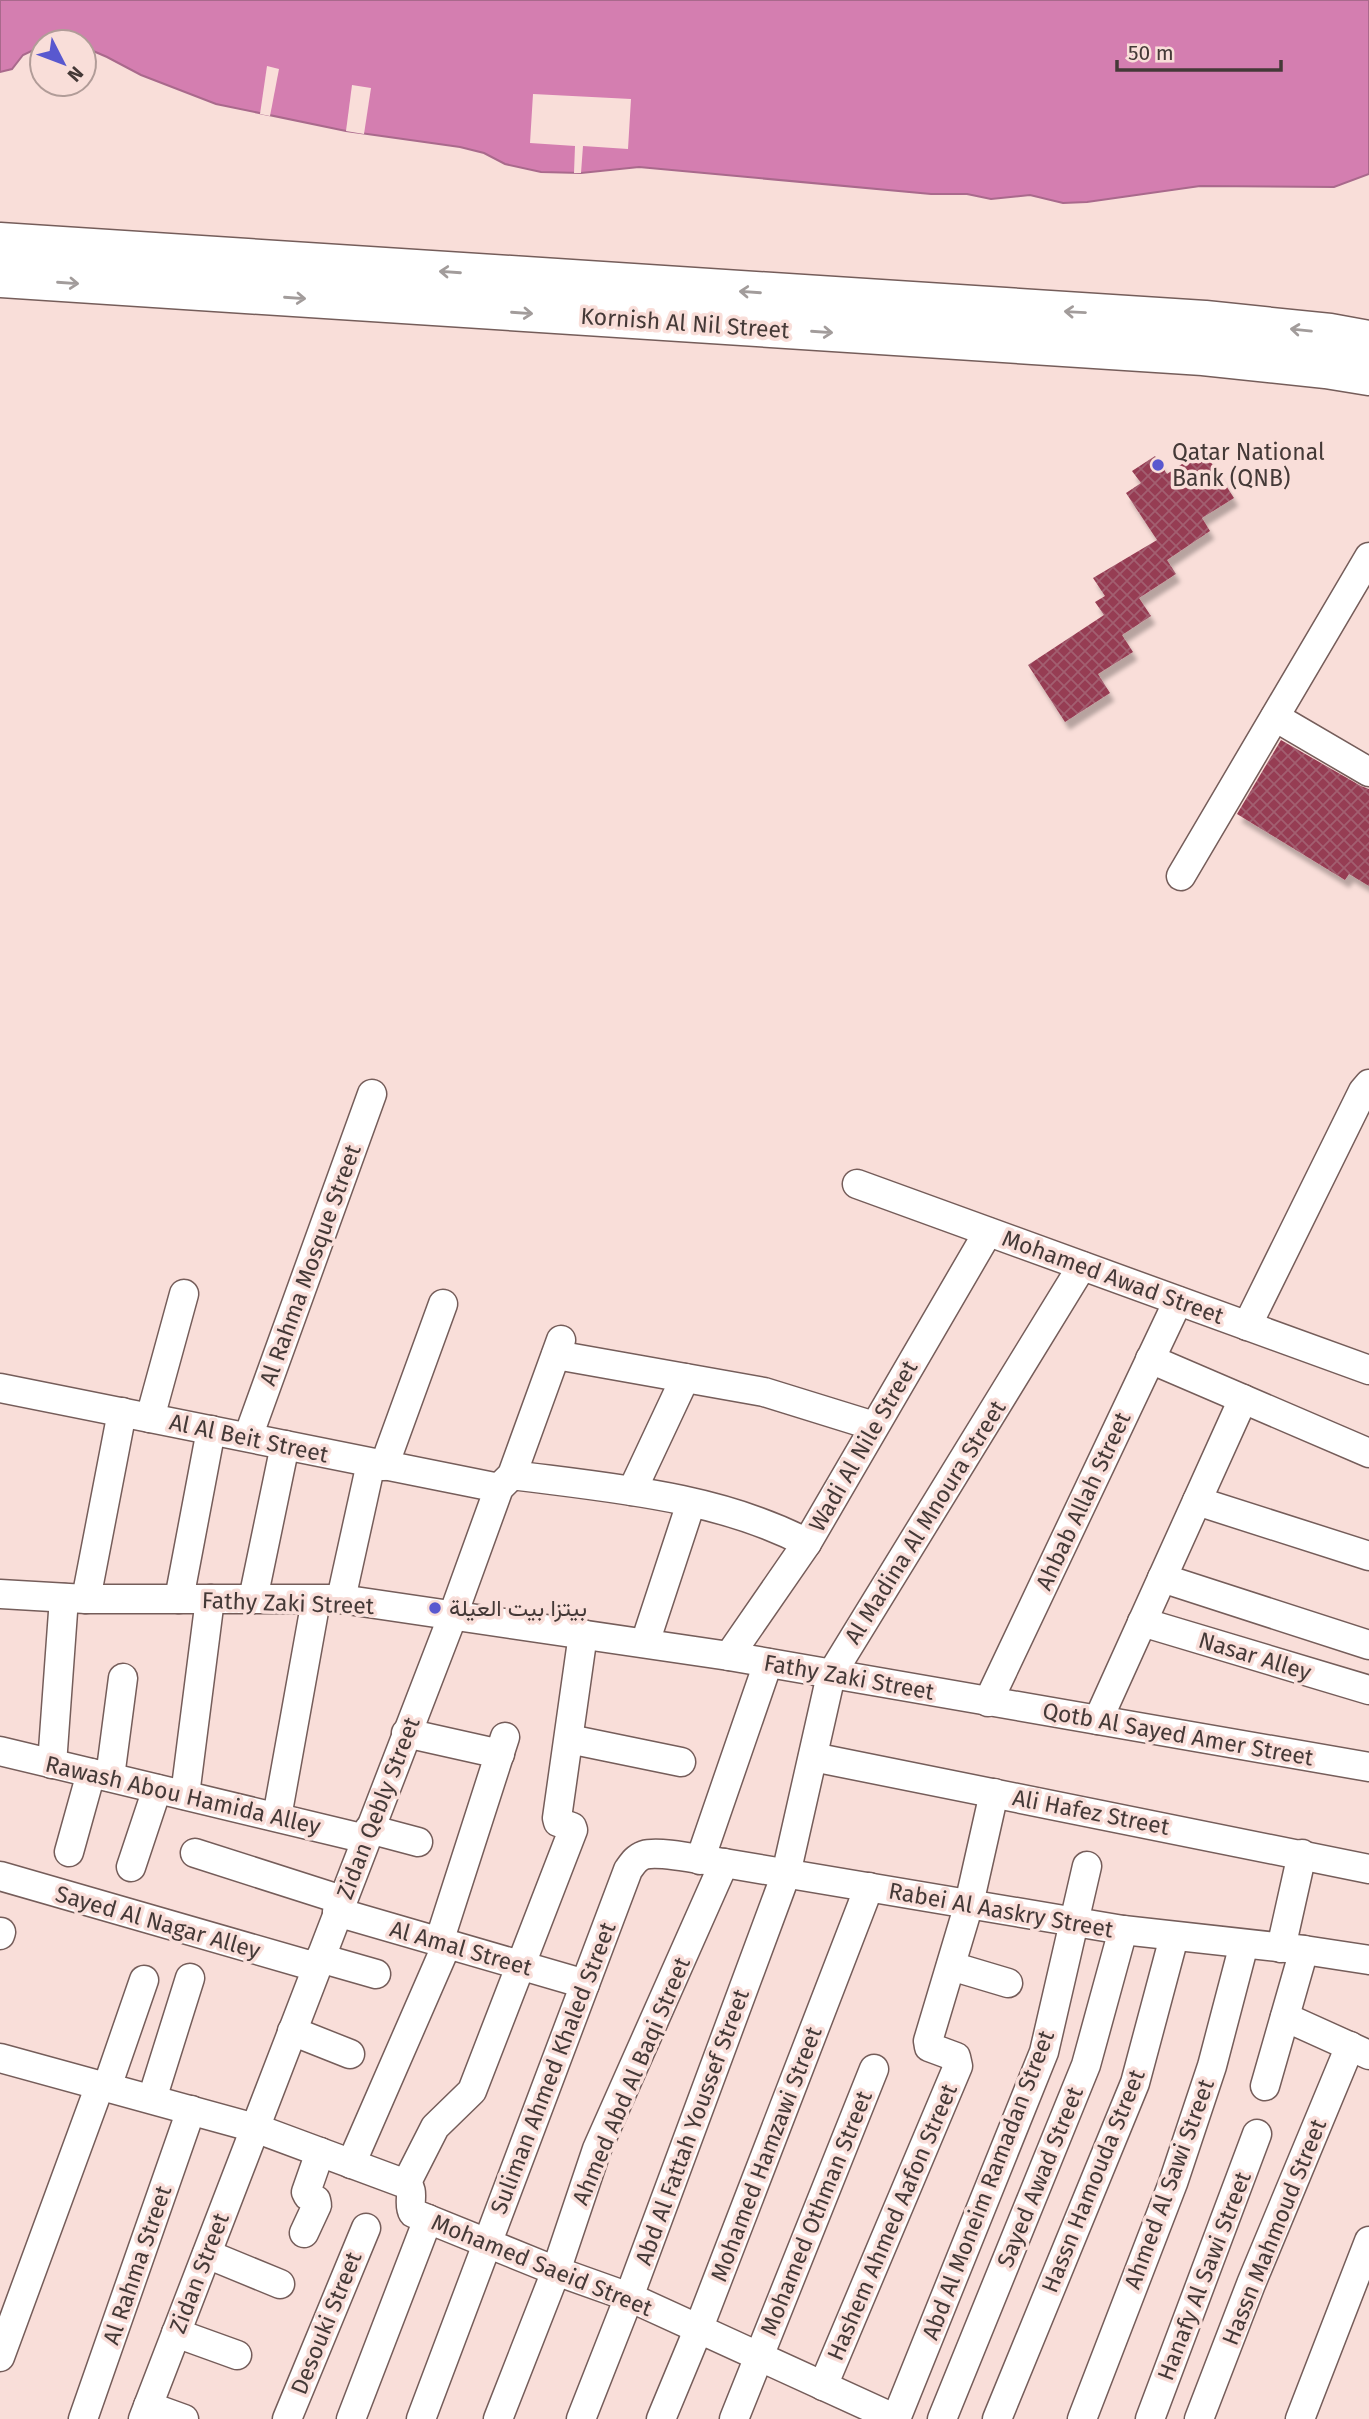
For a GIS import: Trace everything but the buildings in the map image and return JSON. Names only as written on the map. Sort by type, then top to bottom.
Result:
[{"type":"highway","name":"Kornish Al Nil Street","points":[[0,242],[1205,320],[1329,333],[1369,340]]},
{"type":"highway","name":"Kornish Al Nil Street","points":[[0,278],[1189,355],[1369,376]]},
{"type":"street","points":[[1181,876],[1369,557]]},
{"type":"street","points":[[1275,717],[1369,772]]},
{"type":"street","points":[[1247,1326],[1363,1091],[1369,1084]]},
{"type":"street","name":"Al Rahma Mosque Street","points":[[248,1437],[372,1094]]},
{"type":"street","name":"Mohamed Awad Street","points":[[857,1185],[1369,1370]]},
{"type":"street","name":"Wadi Al Nile Street","points":[[729,1656],[807,1543],[988,1232]]},
{"type":"street","name":"Al Madina Al Mnoura Street","points":[[786,1874],[831,1675],[1082,1266]]},
{"type":"street","points":[[150,1418],[184,1294]]},
{"type":"street","name":"Ahbab Allah Street","points":[[988,1702],[1178,1301]]},
{"type":"street","points":[[277,1817],[328,1600],[378,1464],[443,1304]]},
{"type":"street","name":"Zidan Qebly Street","points":[[255,2127],[558,1348],[685,1378]]},
{"type":"street","points":[[1150,1359],[1369,1453]]},
{"type":"street","points":[[632,1491],[685,1378],[764,1392],[874,1426]]},
{"type":"street","name":"Al Al Beit Street","points":[[0,1388],[378,1464],[505,1481],[632,1491],[691,1503],[777,1527],[807,1543]]},
{"type":"street","points":[[1098,1720],[1243,1399]]},
{"type":"street","points":[[52,1764],[75,1599],[122,1412]]},
{"type":"street","points":[[179,1600],[211,1430]]},
{"type":"street","points":[[253,1599],[285,1445]]},
{"type":"street","points":[[1197,1501],[1369,1556]]},
{"type":"street","points":[[645,1643],[691,1503]]},
{"type":"street","points":[[1162,1578],[1369,1645]]},
{"type":"street","name":"Fathy Zaki Street","points":[[0,1594],[75,1599],[328,1600],[645,1643],[988,1702]]},
{"type":"street","points":[[185,1795],[210,1600]]},
{"type":"street","name":"Nasar Alley","points":[[1142,1622],[1369,1690]]},
{"type":"street","points":[[0,2058],[255,2127],[406,2184],[435,2127],[472,2091],[573,1830],[558,1821],[583,1634]]},
{"type":"street","name":"Ahmed Abd Al Baqi Street","points":[[498,2419],[556,2271],[597,2149],[712,1862],[768,1663]]},
{"type":"street","points":[[69,1853],[101,1775],[123,1678]]},
{"type":"street","name":"Qotb Al Sayed Amer Street","points":[[988,1702],[1369,1767]]},
{"type":"street","points":[[351,2164],[443,1943],[502,1745],[406,1733]]},
{"type":"street","points":[[569,1739],[681,1762]]},
{"type":"street","name":"Rawash Abou Hamida Alley","points":[[1,1757],[52,1764],[277,1817],[418,1842]]},
{"type":"street","name":"Ali Hafez Street","points":[[813,1757],[1369,1869]]},
{"type":"street","points":[[131,1867],[157,1789]]},
{"type":"street","name":"Hashem Ahmed Aafon Street","points":[[823,2386],[958,2066],[956,2057],[932,2049],[928,2044],[969,1904],[994,1793]]},
{"type":"street","name":"Al Amal Street","points":[[195,1853],[443,1943],[585,1984]]},
{"type":"street","name":"Suliman Ahmed Khaled Street","points":[[421,2419],[628,1870],[635,1860],[646,1854],[658,1853],[712,1862]]},
{"type":"street","points":[[1265,2086],[1285,2017],[1302,1854]]},
{"type":"street","name":"Rabei Al Aaskry Street","points":[[712,1862],[1123,1930],[1369,1960]]},
{"type":"street","name":"Abd Al Moneim Ramadan Street","points":[[896,2419],[1044,2052],[1087,1866]]},
{"type":"street","name":"Abd Al Fattah Youssef Street","points":[[581,2419],[786,1874]]},
{"type":"street","name":"Sayed Al Nagar Alley","points":[[0,1876],[318,1962],[376,1974]]},
{"type":"street","name":"Mohamed Hamzawi Street","points":[[661,2419],[869,1887]]},
{"type":"street","name":"Sayed Awad Street","points":[[942,2419],[1086,2065],[1123,1930]]},
{"type":"street","name":"Hassn Hamouda Street","points":[[998,2419],[1135,2083],[1174,1937]]},
{"type":"street","name":"Ahmed Al Sawi Street","points":[[1082,2419],[1173,2183],[1212,2066],[1244,1944]]},
{"type":"street","points":[[951,1966],[1008,1983]]},
{"type":"street","points":[[152,2099],[190,1978]]},
{"type":"street","points":[[0,2357],[144,1980]]},
{"type":"street","points":[[1285,2017],[1360,2051]]},
{"type":"street","points":[[292,2031],[351,2054]]},
{"type":"street","name":"Hassn Mahmoud Street","points":[[1199,2419],[1251,2284],[1360,2051]]},
{"type":"street","name":"Mohamed Othman Street","points":[[734,2419],[874,2069]]},
{"type":"street","name":"Al Rahma Street","points":[[83,2419],[191,2110]]},
{"type":"street","name":"Zidan Street","points":[[146,2413],[255,2127]]},
{"type":"street","name":"Hanafy Al Sawi Street","points":[[1150,2419],[1257,2134]]},
{"type":"street","points":[[304,2233],[317,2205],[316,2200],[306,2192],[320,2152]]},
{"type":"street","name":"Mohamed Saeid Street","points":[[406,2184],[411,2191],[411,2210],[428,2219],[556,2271],[629,2297],[823,2386],[849,2409],[896,2419]]},
{"type":"street","points":[[351,2419],[428,2219]]},
{"type":"street","name":"Desouki Street","points":[[287,2419],[366,2228]]},
{"type":"street","points":[[1300,2419],[1369,2241]]},
{"type":"street","points":[[207,2254],[279,2284]]},
{"type":"street","points":[[176,2333],[237,2355]]},
{"type":"street","points":[[146,2413],[184,2419]]},
{"type":"shaded area","points":[[0,0],[1369,0],[1369,174],[1334,187],[1200,186],[1063,203],[1030,195],[991,199],[967,194],[931,194],[639,167],[581,173],[541,172],[505,164],[484,153],[460,147],[346,131],[216,104],[141,75],[98,53],[98,28],[28,28],[28,53],[12,69],[0,72]]},
{"type":"pier","points":[[267,66],[279,69],[270,116],[260,114]]},
{"type":"pier","points":[[352,85],[371,88],[364,134],[346,131]]},
{"type":"pier","points":[[533,94],[631,99],[628,149],[583,146],[581,173],[574,173],[575,146],[530,143]]},
{"type":"place","name":"Qatar National Bank (QNB)","points":[[1158,465]]},
{"type":"place","name":"بيتزا بيت العيلة","points":[[435,1608]]}]
